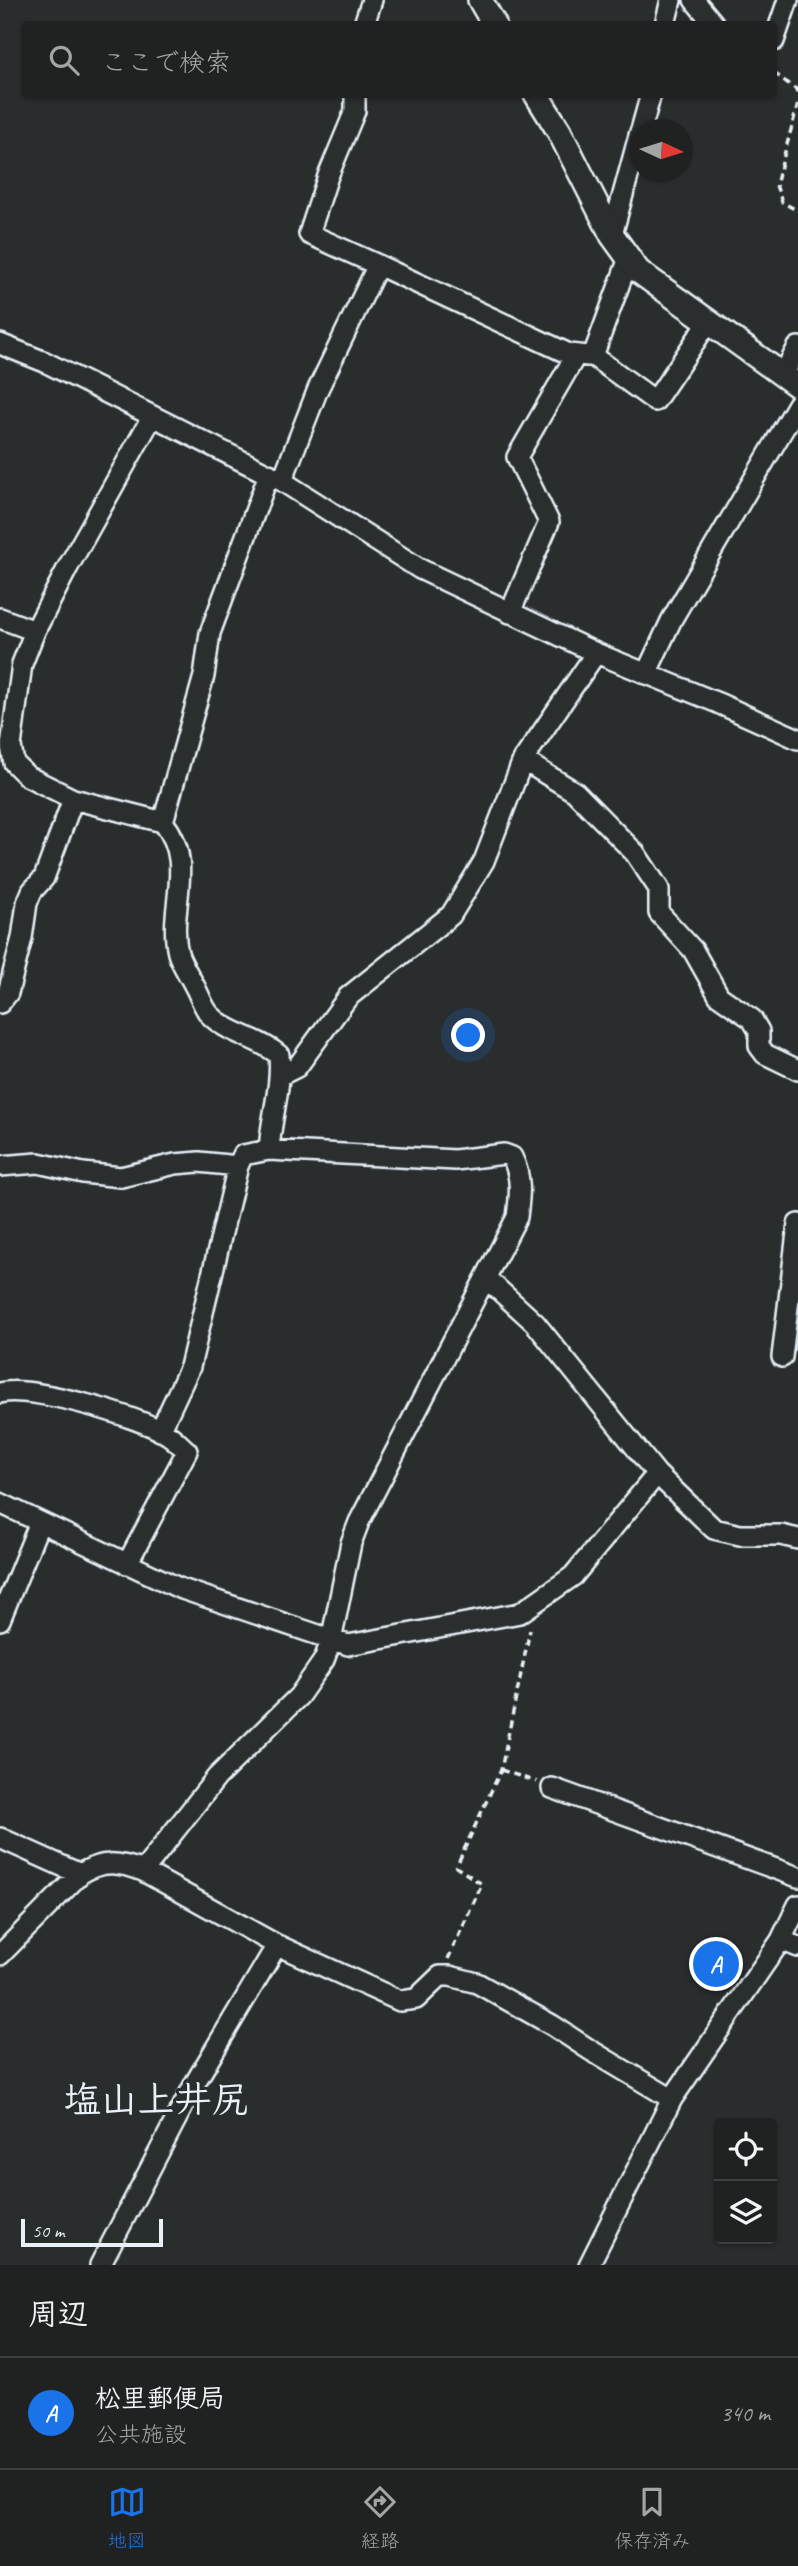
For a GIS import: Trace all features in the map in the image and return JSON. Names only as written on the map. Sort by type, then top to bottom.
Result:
[{"type":"main road","points":[[480,0],[492,21]]},
{"type":"main road","points":[[538,98],[559,131],[612,235],[639,271],[791,380]]},
{"type":"street","points":[[364,21],[372,0]]},
{"type":"street","points":[[667,21],[671,0]]},
{"type":"street","points":[[694,0],[712,21]]},
{"type":"street","points":[[777,32],[788,0]]},
{"type":"street","points":[[355,98],[355,111],[328,176],[309,234],[516,331],[569,354],[584,355],[655,401],[709,321]]},
{"type":"street","points":[[644,119],[650,98]]},
{"type":"street","points":[[612,235],[630,170]]},
{"type":"street","points":[[510,613],[549,522],[517,457],[584,355],[629,258]]},
{"type":"street","points":[[163,822],[204,676],[210,633],[276,477],[378,265]]},
{"type":"street","points":[[0,344],[45,362],[276,477],[420,569],[596,653],[798,739]]},
{"type":"street","points":[[791,380],[798,347]]},
{"type":"street","points":[[646,674],[672,618],[798,404]]},
{"type":"street","points":[[152,417],[35,631],[22,664],[11,746],[14,763],[27,776],[73,799],[163,822],[172,833],[180,856],[178,953],[208,1012],[224,1028],[267,1044],[279,1055],[281,1076],[270,1128],[269,1150]]},
{"type":"street","points":[[0,618],[35,631]]},
{"type":"street","points":[[281,1076],[297,1067],[348,997],[451,915],[484,862],[523,760],[596,653]]},
{"type":"street","points":[[523,760],[575,792],[635,853],[659,889],[659,913],[694,950],[719,996],[752,1019],[759,1031],[759,1046],[765,1054],[798,1070]]},
{"type":"street","points":[[0,1003],[8,993],[11,982],[27,903],[32,891],[44,878],[73,799]]},
{"type":"street","points":[[143,1871],[217,1776],[299,1696],[324,1660],[331,1641],[351,1543],[359,1522],[517,1217],[521,1190],[518,1169],[512,1157],[504,1154],[455,1160],[269,1150],[243,1155],[238,1166],[190,1367],[160,1431]]},
{"type":"street","points":[[0,1166],[38,1163],[121,1177],[175,1164],[238,1166]]},
{"type":"street","points":[[782,1357],[798,1224]]},
{"type":"street","points":[[487,1279],[535,1323],[657,1474],[714,1529],[740,1535],[781,1535],[798,1539]]},
{"type":"street","points":[[0,1393],[32,1393],[112,1411],[160,1431],[187,1451],[127,1564]]},
{"type":"street","points":[[0,1503],[179,1588],[348,1645],[520,1613],[573,1576],[657,1474]]},
{"type":"street","points":[[0,1620],[40,1522]]},
{"type":"street","points":[[552,1788],[798,1877]]},
{"type":"street","points":[[0,1838],[80,1874]]},
{"type":"street","points":[[0,1955],[80,1874],[92,1866],[109,1862],[126,1865],[143,1871],[278,1945],[400,2001],[416,1999],[440,1976],[477,1983],[552,2025],[672,2099]]},
{"type":"street","points":[[589,2265],[672,2099],[790,1943],[798,1905]]},
{"type":"street","points":[[100,2265],[195,2083],[278,1945]]},
{"type":"path","points":[[777,75],[797,90],[798,96]]},
{"type":"path","points":[[798,104],[776,185],[782,202],[798,211]]},
{"type":"path","points":[[440,1976],[482,1884],[456,1867],[501,1770],[536,1602]]},
{"type":"path","points":[[501,1770],[552,1788]]},
{"type":"place","name":"松里郵便局","points":[[716,1964]]},
{"type":"district","name":"塩山上井尻","points":[[156,2099]]}]
